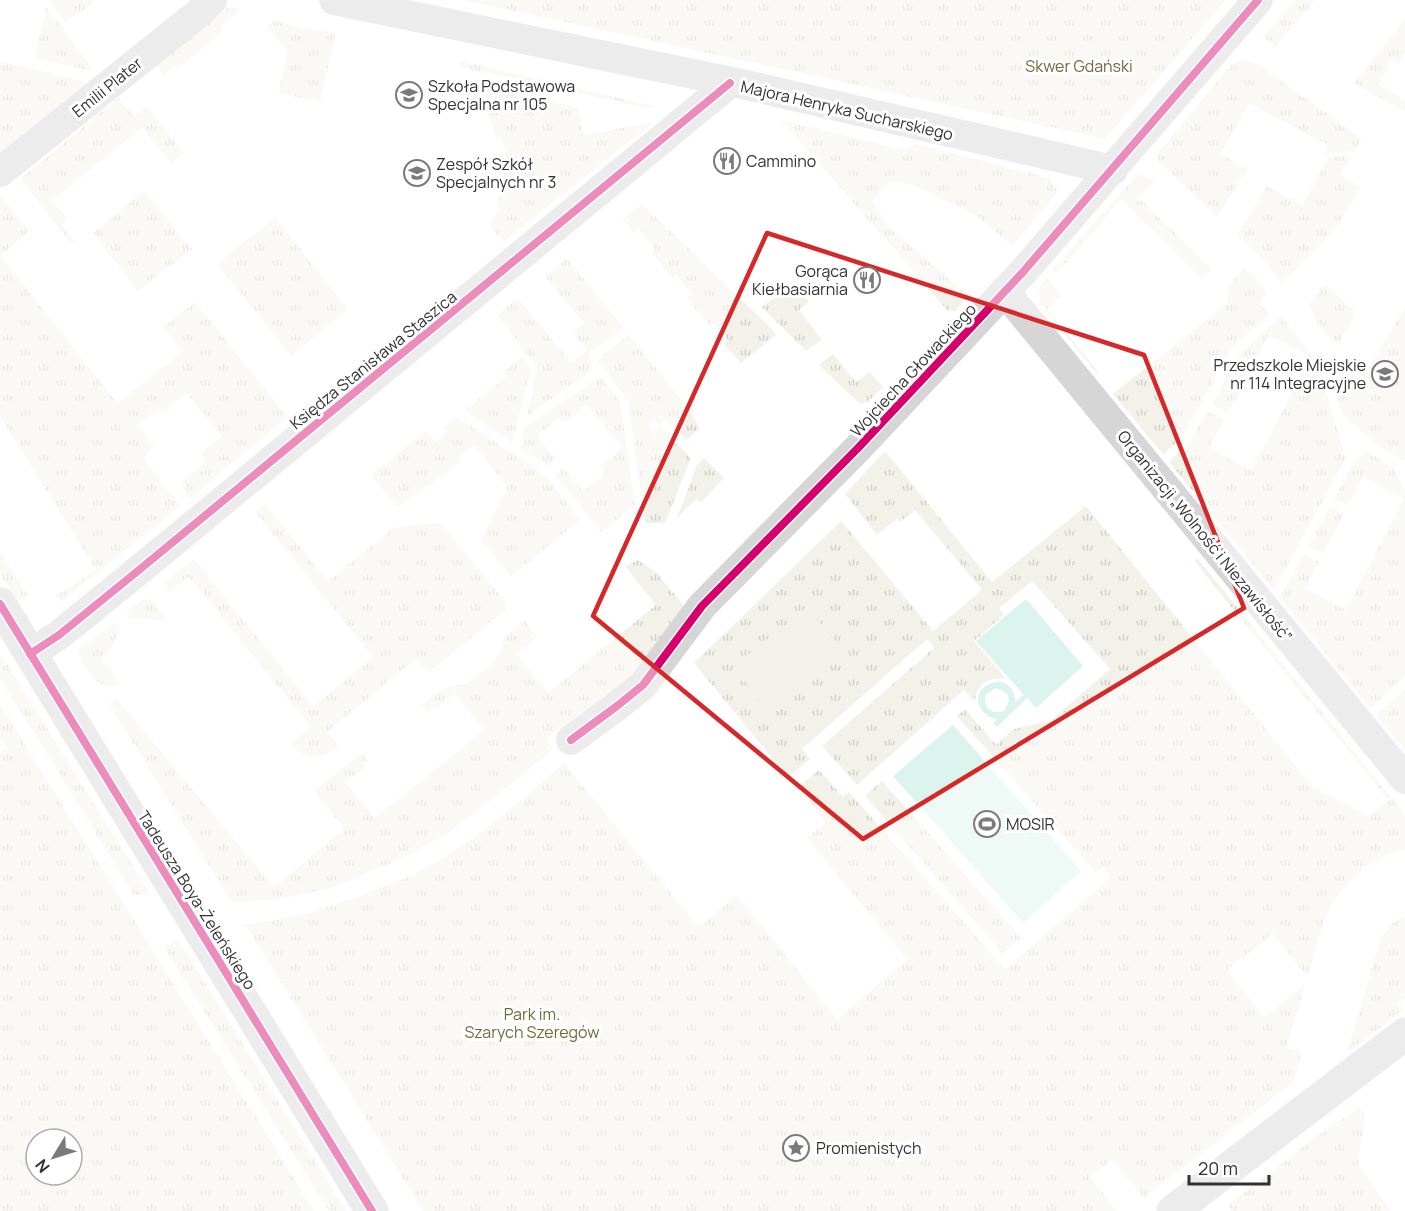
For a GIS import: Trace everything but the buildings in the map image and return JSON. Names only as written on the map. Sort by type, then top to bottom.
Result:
[{"type":"street","name":"Emilii Plater","points":[[0,172],[212,0]]},
{"type":"street","name":"Majora Henryka Sucharskiego","points":[[334,0],[730,83],[1113,170]]},
{"type":"street","name":"Wojciecha Głowackiego","points":[[571,740],[643,685],[702,606],[858,448],[1005,292],[1258,0]]},
{"type":"street","name":"Księdza Stanisława Staszica","points":[[30,654],[59,635],[130,578],[730,83]]},
{"type":"street","name":"Organizacji „Wolność i Niezawisłość”","points":[[1005,292],[1405,780]]},
{"type":"street","name":"Tadeusza Boya-Żeleńskiego","points":[[0,604],[372,1211]]},
{"type":"street","points":[[1173,1211],[1405,1034]]},
{"type":"highlighted area","points":[[767,233],[1144,355],[1244,608],[863,839],[593,616]]},
{"type":"green space","points":[[48,0],[92,0],[91,5],[65,22]]},
{"type":"green space","name":"Skwer Gdański","points":[[463,0],[1226,0],[1105,139]]},
{"type":"green space","points":[[1294,0],[1315,0],[1276,47],[1263,37]]},
{"type":"green space","points":[[46,7],[93,69],[90,71],[35,58]]},
{"type":"green space","points":[[236,7],[240,11],[220,28],[223,31],[179,68],[176,65],[163,75],[157,65],[227,8]]},
{"type":"green space","points":[[1405,19],[1405,52],[1399,64],[1392,60],[1379,85],[1405,100],[1405,112],[1354,83]]},
{"type":"green space","points":[[273,21],[336,34],[320,102],[279,93],[287,51],[267,27]]},
{"type":"green space","points":[[1241,60],[1257,64],[1362,139],[1354,153],[1349,151],[1324,154],[1328,145],[1249,103],[1221,154],[1247,169],[1217,217],[1158,161],[1156,155],[1232,64]]},
{"type":"green space","points":[[0,61],[92,83],[0,158]]},
{"type":"green space","points":[[461,61],[650,105],[651,109],[459,67]]},
{"type":"green space","points":[[456,82],[577,107],[584,135],[654,122],[503,242],[489,225],[498,210],[497,193],[512,192],[510,185],[506,185],[500,160],[507,158],[501,137],[495,138],[489,113],[492,110],[491,103],[483,104],[483,108],[477,109],[470,95],[455,87]]},
{"type":"green space","points":[[118,98],[134,117],[147,106],[184,153],[171,163],[142,128],[53,200],[67,219],[61,225],[75,241],[72,244],[20,179]]},
{"type":"green space","points":[[781,120],[905,150],[916,144],[1049,178],[1058,192],[1012,246],[977,216],[912,185],[890,182],[872,201],[889,227],[969,296],[955,311],[948,311]]},
{"type":"green space","points":[[1348,155],[1351,157],[1340,175],[1361,187],[1333,233],[1282,283],[1261,257],[1237,235],[1267,186],[1302,205],[1328,158]]},
{"type":"green space","points":[[1141,175],[1155,181],[1139,198],[1212,269],[1203,279],[1121,200],[1056,274],[1053,269],[1134,178]]},
{"type":"green space","points":[[144,191],[192,249],[138,291],[93,233]]},
{"type":"green space","points":[[0,195],[29,231],[1,256],[117,403],[182,352],[163,327],[195,302],[288,417],[189,499],[181,481],[206,461],[200,453],[221,437],[187,393],[163,412],[160,408],[138,424],[154,446],[143,458],[180,506],[61,602],[56,596],[96,570],[0,416]]},
{"type":"green space","points":[[642,204],[777,334],[741,363],[724,344],[728,340],[713,322],[709,325],[687,299],[692,294],[676,275],[672,278],[651,252],[655,249],[638,228],[633,232],[623,219]]},
{"type":"green space","points":[[275,217],[348,309],[291,356],[217,264]]},
{"type":"green space","points":[[567,258],[624,328],[589,353],[593,370],[527,416],[537,368],[497,315],[518,298],[571,363],[587,350],[572,333],[584,323],[545,277]]},
{"type":"green space","points":[[1245,267],[1268,293],[1262,298],[1261,305],[1270,315],[1231,348],[1183,437],[1163,454],[1113,394],[1227,303],[1229,285]]},
{"type":"green space","points":[[1046,277],[1062,296],[1047,309],[1097,373],[1040,303],[1040,289]]},
{"type":"green space","points":[[793,282],[809,302],[799,310],[822,340],[806,351],[762,307]]},
{"type":"green space","points":[[1325,285],[1356,312],[1338,345],[1320,327],[1311,310],[1310,303]]},
{"type":"green space","name":"Przedszkole Miejskie nr 114 Integracyjne","points":[[1405,308],[1405,459],[1403,461],[1373,442],[1342,414],[1328,369],[1358,385]]},
{"type":"green space","points":[[1281,316],[1317,361],[1346,458],[1274,590],[1169,462],[1190,442],[1207,411],[1224,420],[1209,448],[1251,470],[1311,358],[1269,335],[1254,363],[1237,356]]},
{"type":"green space","points":[[629,334],[688,408],[700,429],[686,440],[665,420],[659,425],[654,421],[648,426],[654,434],[661,428],[691,458],[665,523],[645,523],[628,401],[597,360]]},
{"type":"green space","points":[[833,354],[856,382],[870,372],[883,387],[868,402],[860,404],[819,365]]},
{"type":"green space","points":[[522,357],[531,369],[512,443],[464,411],[505,378],[505,371]]},
{"type":"green space","points":[[1234,363],[1251,370],[1228,412],[1212,405]]},
{"type":"green space","points":[[600,376],[620,402],[635,505],[601,532],[555,474],[563,468],[583,491],[606,473],[601,466],[622,448],[587,405],[564,423],[558,418],[537,436],[556,460],[549,466],[520,448],[525,427]]},
{"type":"green space","points":[[457,417],[545,475],[580,520],[511,576],[481,540],[507,487],[474,445],[458,457],[461,461],[455,467],[397,507],[371,475],[425,431],[436,442],[444,436],[445,427]]},
{"type":"green space","name":"Park im. Szarych Szeregów","points":[[885,451],[992,582],[1086,506],[1313,787],[1369,816],[1388,800],[1194,561],[1197,558],[1405,814],[1405,850],[1380,859],[1369,866],[1348,883],[1340,893],[1323,923],[1308,978],[1273,934],[1227,970],[1264,1017],[1305,985],[1287,1047],[1302,1051],[1294,1082],[1144,1198],[1113,1159],[1089,1177],[1117,1211],[423,1211],[245,924],[312,912],[344,902],[414,874],[454,850],[492,823],[564,763],[699,927],[737,895],[837,1019],[907,960],[807,838],[826,822],[797,788],[819,770],[843,797],[849,792],[1005,969],[1111,877],[1103,867],[1096,873],[957,716],[965,709],[996,745],[1014,729],[1050,721],[1110,669],[1032,581],[999,608],[1004,615],[974,641],[1006,679],[994,679],[984,683],[978,690],[975,702],[964,690],[857,785],[822,746],[934,648],[927,639],[802,749],[810,759],[788,777],[694,663],[841,521],[933,631],[982,590],[915,510],[900,522],[897,519],[877,535],[845,494]]},
{"type":"green space","points":[[1367,451],[1393,468],[1405,490],[1405,676],[1370,708],[1280,598],[1304,554],[1319,562],[1305,589],[1346,610],[1404,499],[1363,477],[1348,506],[1334,498],[1355,459]]},
{"type":"green space","points":[[704,458],[724,478],[701,502],[696,499],[677,518],[697,465]]},
{"type":"green space","points":[[265,504],[328,581],[395,527],[441,523],[504,600],[507,609],[428,673],[416,659],[327,732],[339,746],[320,757],[309,757],[291,744],[311,727],[189,577],[169,591],[164,582],[194,559],[313,706],[373,657],[255,512]]},
{"type":"green space","points":[[1330,506],[1344,514],[1323,554],[1308,547]]},
{"type":"green space","points":[[0,551],[28,596],[17,602],[0,574]]},
{"type":"green space","points":[[638,560],[656,572],[685,607],[634,676],[591,710],[545,738],[553,749],[448,833],[405,857],[332,888],[279,899],[232,903],[109,704],[117,699],[274,887],[344,829],[314,791],[362,753],[368,761],[364,764],[365,767],[346,783],[375,818],[484,730],[455,694],[428,712],[421,705],[443,688],[468,683],[491,664],[501,651],[504,638],[524,620],[537,637],[517,654],[548,693],[656,605],[625,566]]},
{"type":"green space","points":[[144,599],[150,600],[168,621],[129,618],[126,612]]},
{"type":"green space","points":[[807,607],[844,652],[770,712],[733,667]]},
{"type":"green space","points":[[115,622],[121,626],[111,649],[101,658],[121,684],[105,686],[88,672],[78,650]]},
{"type":"green space","points":[[0,653],[149,892],[146,895],[134,895],[0,678]]},
{"type":"green space","points":[[1405,689],[1405,750],[1376,715]]},
{"type":"green space","points":[[0,704],[314,1211],[0,1211],[0,753],[7,748],[0,738]]},
{"type":"green space","points":[[882,781],[1021,938],[1003,954],[865,796]]},
{"type":"green space","points":[[1405,916],[1405,998],[1398,1004],[1403,1010],[1350,1051],[1348,1048],[1380,940],[1392,923]]},
{"type":"green space","points":[[178,939],[346,1211],[329,1211],[164,947]]},
{"type":"green space","points":[[1359,1108],[1365,1114],[1358,1164],[1391,1211],[1233,1211],[1228,1205],[1325,1130]]},
{"type":"shaded area","points":[[1026,599],[1083,666],[1036,708],[1027,698],[997,727],[993,723],[997,719],[984,713],[978,700],[985,687],[1000,682],[1007,685],[1013,691],[1015,702],[1024,695],[976,641]],"holes":[[[996,688],[1007,693],[1009,701],[1004,711],[992,711],[985,703],[986,694]]]},
{"type":"shaded area","name":"MOSIR","points":[[953,725],[1081,871],[1023,923],[893,776]]},
{"type":"cycle path","points":[[571,740],[643,685],[702,606],[858,448],[1023,272],[1258,0]]},
{"type":"cycle path","points":[[30,654],[59,635],[139,570],[730,83]]},
{"type":"cycle path","points":[[0,604],[372,1211]]},
{"type":"place","name":"Szkoła Podstawowa Specjalna nr 105","points":[[409,95]]},
{"type":"place","name":"Cammino","points":[[727,161]]},
{"type":"place","name":"Zespół Szkół Specjalnych nr 3","points":[[417,173]]},
{"type":"place","name":"Gorąca Kiełbasiarnia","points":[[867,280]]},
{"type":"place","name":"Przedszkole Miejskie nr 114 Integracyjne","points":[[1385,374]]},
{"type":"place","name":"MOSIR","points":[[987,824]]},
{"type":"place","name":"Promienistych","points":[[796,1148]]}]
